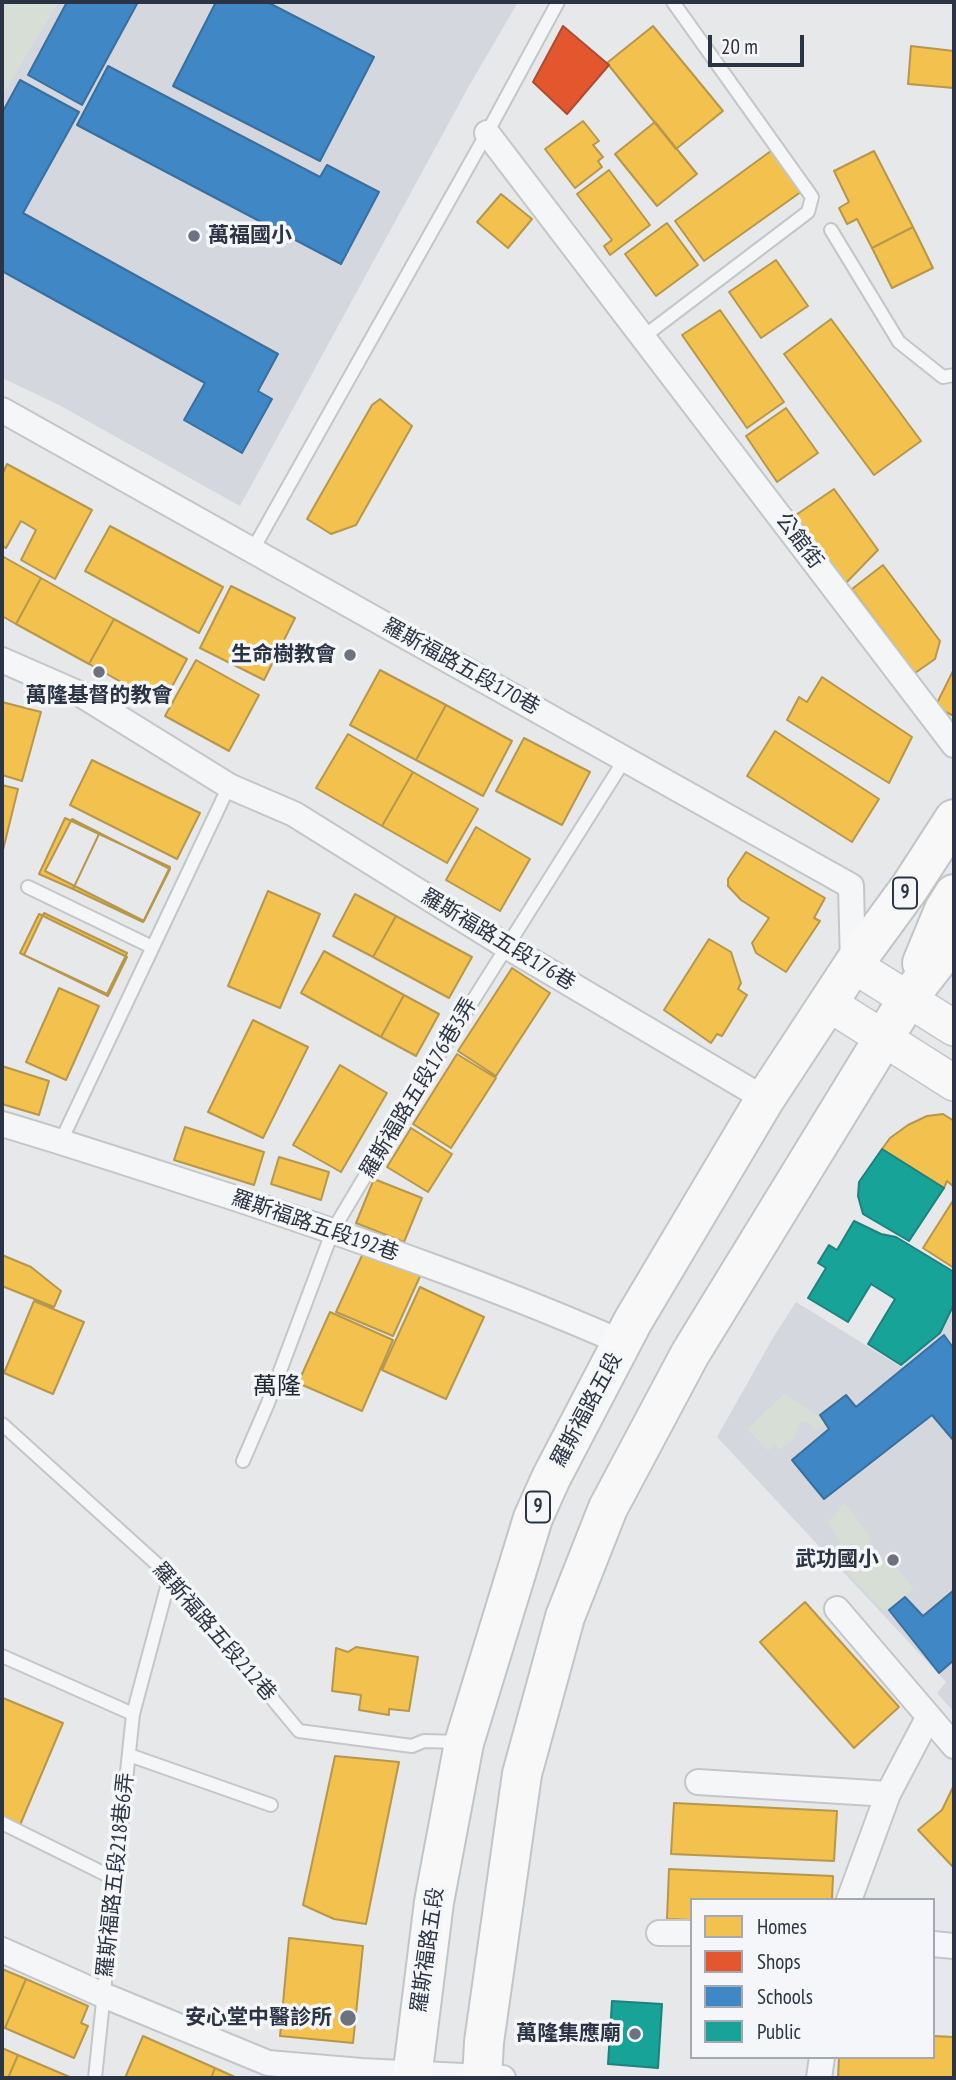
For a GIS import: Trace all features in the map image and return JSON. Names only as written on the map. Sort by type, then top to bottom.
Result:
[{"type":"main road","name":"羅斯福路五段","points":[[412,2076],[434,1902],[464,1743],[533,1518],[551,1478],[623,1343],[765,1099],[954,819]]},
{"type":"main road","name":"9","points":[[907,1000],[944,910],[954,894]]},
{"type":"main road","name":"9","points":[[489,2077],[488,2015],[522,1774],[565,1617],[608,1508],[690,1354],[907,1000],[954,939]]},
{"type":"main road","points":[[853,965],[954,1028]]},
{"type":"main road","points":[[828,1003],[954,1083]]},
{"type":"street","name":"公館街","points":[[487,133],[954,745]]},
{"type":"street","name":"羅斯福路五段170巷","points":[[2,410],[851,886],[853,965]]},
{"type":"street","name":"羅斯福路五段176巷","points":[[2,660],[82,695],[229,786],[294,814],[506,946],[765,1099]]},
{"type":"street","name":"羅斯福路五段192巷","points":[[2,1125],[61,1141],[333,1230],[500,1292],[623,1343]]},
{"type":"street","points":[[837,1609],[954,1746]]},
{"type":"street","points":[[850,1898],[888,1794],[928,1718]]},
{"type":"street","points":[[698,1782],[888,1794]]},
{"type":"street","points":[[659,1933],[690,1933]]},
{"type":"street","points":[[935,1944],[954,1946]]},
{"type":"street","points":[[2,1950],[268,2063],[412,2076],[489,2077]]},
{"type":"street","points":[[819,2078],[822,2059]]},
{"type":"lane","points":[[251,551],[558,2]]},
{"type":"lane","points":[[643,337],[808,212],[812,197],[673,2]]},
{"type":"lane","points":[[831,230],[899,342],[943,377],[954,375]]},
{"type":"lane","name":"羅斯福路五段176巷3弄","points":[[243,1461],[268,1403],[333,1230],[506,946],[625,759]]},
{"type":"lane","points":[[61,1141],[229,786]]},
{"type":"lane","points":[[28,887],[152,947]]},
{"type":"lane","name":"羅斯福路五段212巷","points":[[2,1424],[170,1576],[299,1731],[412,1746],[424,1741],[464,1743]]},
{"type":"lane","name":"羅斯福路五段218巷6弄","points":[[95,2078],[133,1714],[170,1576]]},
{"type":"lane","points":[[2,1656],[133,1714]]},
{"type":"lane","name":"羅斯福路五段218巷6弄","points":[[129,1755],[271,1805]]},
{"type":"lane","points":[[2,1823],[115,1880]]},
{"type":"shaded area","points":[[2,2],[58,2],[2,95]]},
{"type":"shaded area","name":"萬福國小","points":[[58,2],[518,2],[469,86],[240,506],[59,405],[2,378],[2,95]]},
{"type":"shaded area","name":"武功國小","points":[[796,1302],[901,1367],[941,1333],[954,1306],[954,1712],[937,1693],[946,1682],[717,1437]]},
{"type":"shaded area","points":[[785,1393],[826,1424],[815,1431],[810,1423],[803,1421],[799,1424],[794,1439],[780,1450],[775,1444],[768,1451],[747,1429]]},
{"type":"shaded area","points":[[845,1503],[869,1535],[872,1548],[878,1557],[894,1565],[914,1588],[884,1612],[830,1554],[841,1543],[827,1522]]},
{"type":"building: Homes","points":[[653,26],[723,111],[676,149],[607,63]]},
{"type":"building: Homes","points":[[911,46],[954,51],[954,88],[908,84]]},
{"type":"building: Homes","points":[[583,121],[599,141],[593,145],[603,157],[598,161],[602,167],[575,188],[545,149]]},
{"type":"building: Homes","points":[[655,122],[697,174],[657,206],[615,154]]},
{"type":"building: Homes","points":[[775,148],[805,189],[704,261],[675,221]]},
{"type":"building: Homes","points":[[874,151],[913,227],[872,248],[857,219],[847,224],[839,208],[849,202],[834,171]]},
{"type":"building: Homes","points":[[609,170],[650,225],[610,255],[604,246],[612,240],[577,194]]},
{"type":"building: Homes","points":[[501,194],[532,219],[508,248],[477,222]]},
{"type":"building: Homes","points":[[667,223],[698,265],[656,296],[625,254]]},
{"type":"building: Homes","points":[[913,227],[933,268],[892,288],[872,248]]},
{"type":"building: Homes","points":[[776,260],[808,306],[761,338],[729,292]]},
{"type":"building: Homes","points":[[720,310],[784,402],[747,428],[682,335]]},
{"type":"building: Homes","points":[[831,319],[921,441],[874,475],[784,354]]},
{"type":"building: Homes","points":[[380,399],[412,426],[356,525],[331,534],[307,519],[372,405]]},
{"type":"building: Homes","points":[[786,408],[818,453],[777,482],[746,436]]},
{"type":"building: Homes","points":[[7,464],[92,510],[55,579],[21,560],[36,530],[21,521],[6,548],[2,546],[2,475]]},
{"type":"building: Homes","points":[[834,489],[878,550],[843,586],[793,517]]},
{"type":"building: Homes","points":[[110,526],[223,587],[199,633],[85,571]]},
{"type":"building: Homes","points":[[2,556],[41,578],[16,624],[2,616]]},
{"type":"building: Homes","points":[[883,565],[940,641],[935,659],[915,673],[852,589]]},
{"type":"building: Homes","points":[[41,578],[114,619],[89,664],[16,624]]},
{"type":"building: Homes","points":[[231,586],[295,618],[264,680],[200,648]]},
{"type":"building: Homes","points":[[114,619],[187,659],[162,705],[89,664]]},
{"type":"building: Homes","points":[[196,660],[259,695],[229,751],[165,716]]},
{"type":"building: Homes","points":[[954,669],[954,716],[935,707]]},
{"type":"building: Homes","points":[[380,670],[446,705],[416,760],[350,725]]},
{"type":"building: Homes","points":[[822,677],[912,737],[889,783],[787,720],[799,697],[807,702]]},
{"type":"building: Homes","points":[[2,702],[41,712],[22,781],[2,775]]},
{"type":"building: Homes","points":[[446,705],[512,741],[483,796],[416,760]]},
{"type":"building: Homes","points":[[775,731],[879,799],[852,842],[747,776]]},
{"type":"building: Homes","points":[[348,734],[413,772],[382,826],[316,788]]},
{"type":"building: Homes","points":[[524,738],[590,772],[562,825],[496,791]]},
{"type":"building: Homes","points":[[92,760],[200,813],[177,859],[70,805]]},
{"type":"building: Homes","points":[[413,772],[478,809],[447,863],[382,826]]},
{"type":"building: Homes","points":[[2,785],[18,789],[2,854]]},
{"type":"building: Homes","points":[[65,818],[99,834],[73,889],[39,874]]},
{"type":"building: Homes","points":[[72,819],[170,869],[144,921],[45,871]]},
{"type":"building: Homes","points":[[476,827],[530,859],[500,911],[446,880]]},
{"type":"building: Homes","points":[[99,834],[170,867],[143,922],[73,889]]},
{"type":"building: Homes","points":[[746,852],[825,898],[814,918],[820,921],[786,972],[756,953],[752,943],[769,918],[741,900],[728,886],[728,879]]},
{"type":"building: Homes","points":[[268,891],[320,914],[280,1008],[228,986]]},
{"type":"building: Homes","points":[[355,894],[396,916],[373,957],[333,936]]},
{"type":"building: Homes","points":[[44,913],[127,953],[107,994],[24,955]]},
{"type":"building: Homes","points":[[39,914],[127,957],[108,996],[20,953]]},
{"type":"building: Homes","points":[[396,916],[472,957],[449,998],[373,957]]},
{"type":"building: Homes","points":[[709,939],[731,952],[741,983],[738,989],[747,995],[722,1036],[717,1034],[711,1043],[664,1010]]},
{"type":"building: Homes","points":[[324,951],[404,995],[381,1037],[301,993]]},
{"type":"building: Homes","points":[[512,968],[550,993],[496,1076],[458,1051]]},
{"type":"building: Homes","points":[[59,988],[99,1006],[66,1080],[26,1062]]},
{"type":"building: Homes","points":[[404,995],[439,1014],[416,1056],[381,1037]]},
{"type":"building: Homes","points":[[253,1020],[308,1047],[263,1138],[208,1112]]},
{"type":"building: Homes","points":[[457,1054],[496,1078],[451,1148],[413,1124]]},
{"type":"building: Homes","points":[[340,1065],[387,1093],[341,1172],[293,1145]]},
{"type":"building: Homes","points":[[2,1066],[49,1081],[39,1115],[2,1104]]},
{"type":"building: Homes","points":[[943,1114],[954,1121],[954,1184],[953,1186],[947,1181],[944,1188],[882,1149],[890,1138],[908,1125],[927,1116]]},
{"type":"building: Homes","points":[[185,1127],[264,1152],[254,1185],[174,1160]]},
{"type":"building: Homes","points":[[411,1128],[452,1154],[428,1192],[387,1167]]},
{"type":"building: Homes","points":[[279,1157],[329,1172],[321,1200],[271,1184]]},
{"type":"building: Homes","points":[[374,1179],[422,1198],[404,1242],[356,1223]]},
{"type":"building: Homes","points":[[954,1199],[954,1268],[923,1248]]},
{"type":"building: Homes","points":[[366,1247],[422,1272],[393,1336],[336,1312]]},
{"type":"building: Homes","points":[[2,1255],[31,1267],[61,1291],[54,1307],[2,1286]]},
{"type":"building: Homes","points":[[420,1287],[484,1317],[446,1399],[382,1370]]},
{"type":"building: Homes","points":[[34,1301],[84,1322],[53,1394],[4,1373]]},
{"type":"building: Homes","points":[[330,1312],[393,1340],[362,1411],[298,1383]]},
{"type":"building: Homes","points":[[805,1602],[899,1707],[854,1748],[760,1642]]},
{"type":"building: Homes","points":[[356,1647],[418,1657],[409,1711],[389,1709],[389,1715],[359,1710],[361,1695],[332,1691],[336,1648],[348,1652]]},
{"type":"building: Homes","points":[[3,1698],[63,1723],[20,1825],[2,1818]]},
{"type":"building: Homes","points":[[335,1756],[399,1762],[366,1924],[334,1919],[303,1905]]},
{"type":"building: Homes","points":[[954,1785],[954,1868],[918,1830],[942,1810]]},
{"type":"building: Homes","points":[[674,1803],[837,1811],[834,1861],[671,1854]]},
{"type":"building: Homes","points":[[669,1869],[833,1876],[832,1898],[690,1898],[690,1920],[667,1919]]},
{"type":"building: Homes","points":[[289,1938],[363,1946],[353,2043],[280,2036]]},
{"type":"building: Homes","points":[[2,1969],[26,1979],[5,2028],[2,2026]]},
{"type":"building: Homes","points":[[26,1979],[88,2006],[81,2023],[88,2026],[74,2058],[5,2028]]},
{"type":"building: Homes","points":[[143,2036],[215,2068],[211,2078],[125,2078]]},
{"type":"building: Homes","points":[[935,2036],[954,2037],[954,2078],[838,2078],[839,2059],[935,2059]]},
{"type":"building: Homes","points":[[2,2048],[18,2055],[8,2078],[2,2078]]},
{"type":"building: Homes","points":[[18,2055],[72,2078],[8,2078]]},
{"type":"building: Homes","points":[[215,2068],[237,2078],[211,2078]]},
{"type":"building: Shops","points":[[563,26],[609,65],[567,114],[533,82]]},
{"type":"building: Schools","points":[[67,2],[138,2],[82,105],[28,75]]},
{"type":"building: Schools","points":[[216,2],[267,2],[374,57],[320,161],[173,86]]},
{"type":"building: Schools","points":[[108,66],[320,177],[327,165],[379,192],[341,264],[77,125]]},
{"type":"building: Schools","points":[[20,80],[79,112],[23,213],[278,354],[258,391],[272,399],[242,453],[184,420],[205,383],[2,271],[2,113]]},
{"type":"building: Schools","points":[[944,1335],[954,1349],[954,1441],[932,1415],[824,1499],[792,1460],[829,1429],[820,1415],[846,1395],[856,1407]]},
{"type":"building: Schools","points":[[954,1590],[954,1660],[939,1673],[889,1610],[905,1597],[923,1616]]},
{"type":"building: Public","points":[[882,1149],[944,1188],[909,1241],[863,1214],[858,1196],[859,1182]]},
{"type":"building: Public","points":[[854,1221],[881,1234],[896,1237],[954,1272],[954,1304],[940,1333],[901,1365],[868,1344],[895,1299],[871,1284],[848,1322],[808,1298],[826,1268],[818,1263],[829,1245],[837,1250]]},
{"type":"building: Public","name":"萬隆集應廟","points":[[612,2001],[662,2004],[658,2068],[608,2064]]},
{"type":"place","name":"萬福國小","points":[[194,236]]},
{"type":"place","name":"生命樹教會","points":[[350,655]]},
{"type":"place","name":"萬隆基督的教會","points":[[99,672]]},
{"type":"place","name":"武功國小","points":[[893,1560]]},
{"type":"place","name":"安心堂中醫診所","points":[[348,2018]]},
{"type":"place","name":"萬隆集應廟","points":[[635,2034]]},
{"type":"district","name":"萬隆","points":[[277,1387]]}]
